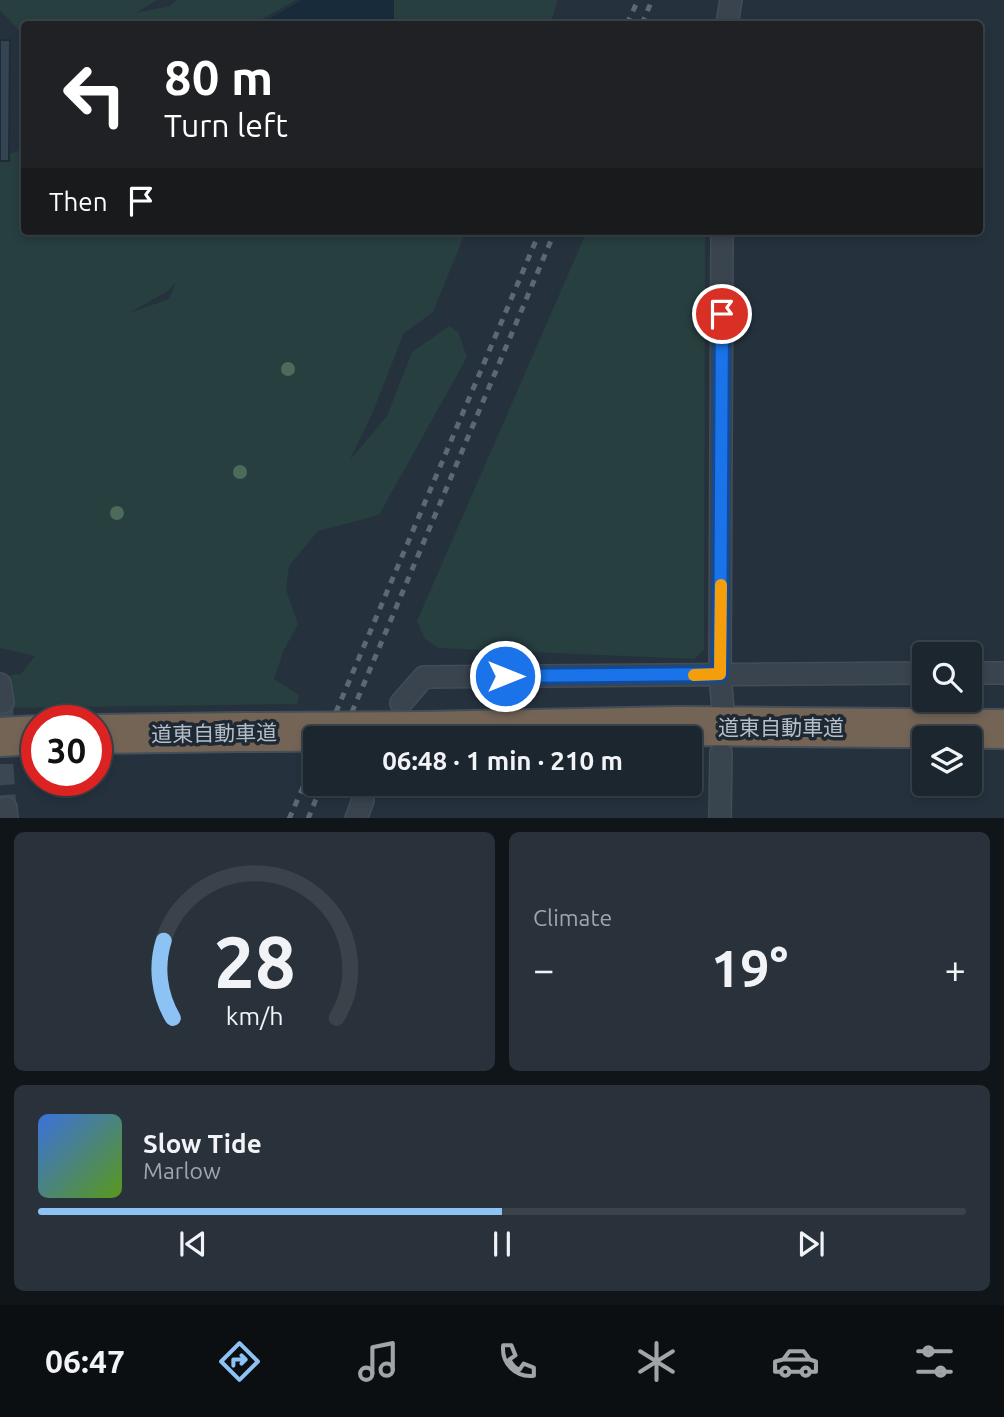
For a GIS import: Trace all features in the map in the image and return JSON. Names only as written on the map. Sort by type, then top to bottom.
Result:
[{"type":"highway","points":[[1,708],[21,723]]},
{"type":"highway","name":"道東自動車道","points":[[112,734],[427,732],[678,726],[1004,729]]},
{"type":"street","points":[[728,21],[731,0]]},
{"type":"street","points":[[722,235],[720,674],[723,710]]},
{"type":"street","points":[[401,703],[424,677],[912,673]]},
{"type":"street","points":[[982,673],[1004,673]]},
{"type":"street","points":[[720,818],[721,753]]},
{"type":"green space","points":[[0,0],[157,0],[136,13],[170,6],[177,0],[296,0],[258,21],[21,21],[21,33],[0,10]]},
{"type":"green space","points":[[394,0],[558,0],[551,21],[394,21]]},
{"type":"green space","points":[[21,146],[21,235],[464,235],[433,312],[404,333],[372,414],[350,460],[387,416],[412,352],[449,326],[458,332],[467,357],[379,515],[318,531],[289,566],[286,590],[298,624],[283,652],[274,679],[299,695],[297,704],[21,705],[21,708],[0,708],[0,677],[21,674],[35,656],[0,648],[0,158],[20,150]],"holes":[[[176,282],[169,299],[129,313],[168,291]]]},
{"type":"green space","points":[[585,235],[705,235],[704,650],[694,659],[438,648],[425,639],[417,621]]},
{"type":"water","points":[[302,0],[394,0],[394,21],[265,21]]},
{"type":"building","points":[[0,40],[10,40],[9,161],[0,161]]},
{"type":"tunnel","points":[[3,702],[6,808]]},
{"type":"tunnel","points":[[363,800],[364,796]]},
{"type":"railway","points":[[628,21],[638,0]]},
{"type":"railway","points":[[643,21],[652,0]]},
{"type":"railway","points":[[330,726],[538,235]]},
{"type":"railway","points":[[346,726],[553,235]]},
{"type":"railway","points":[[289,818],[303,787]]},
{"type":"railway","points":[[308,818],[317,796]]},
{"type":"slow traffic","points":[[694,675],[720,674],[721,585]]},
{"type":"route","points":[[505,676],[720,674],[722,314]]}]
